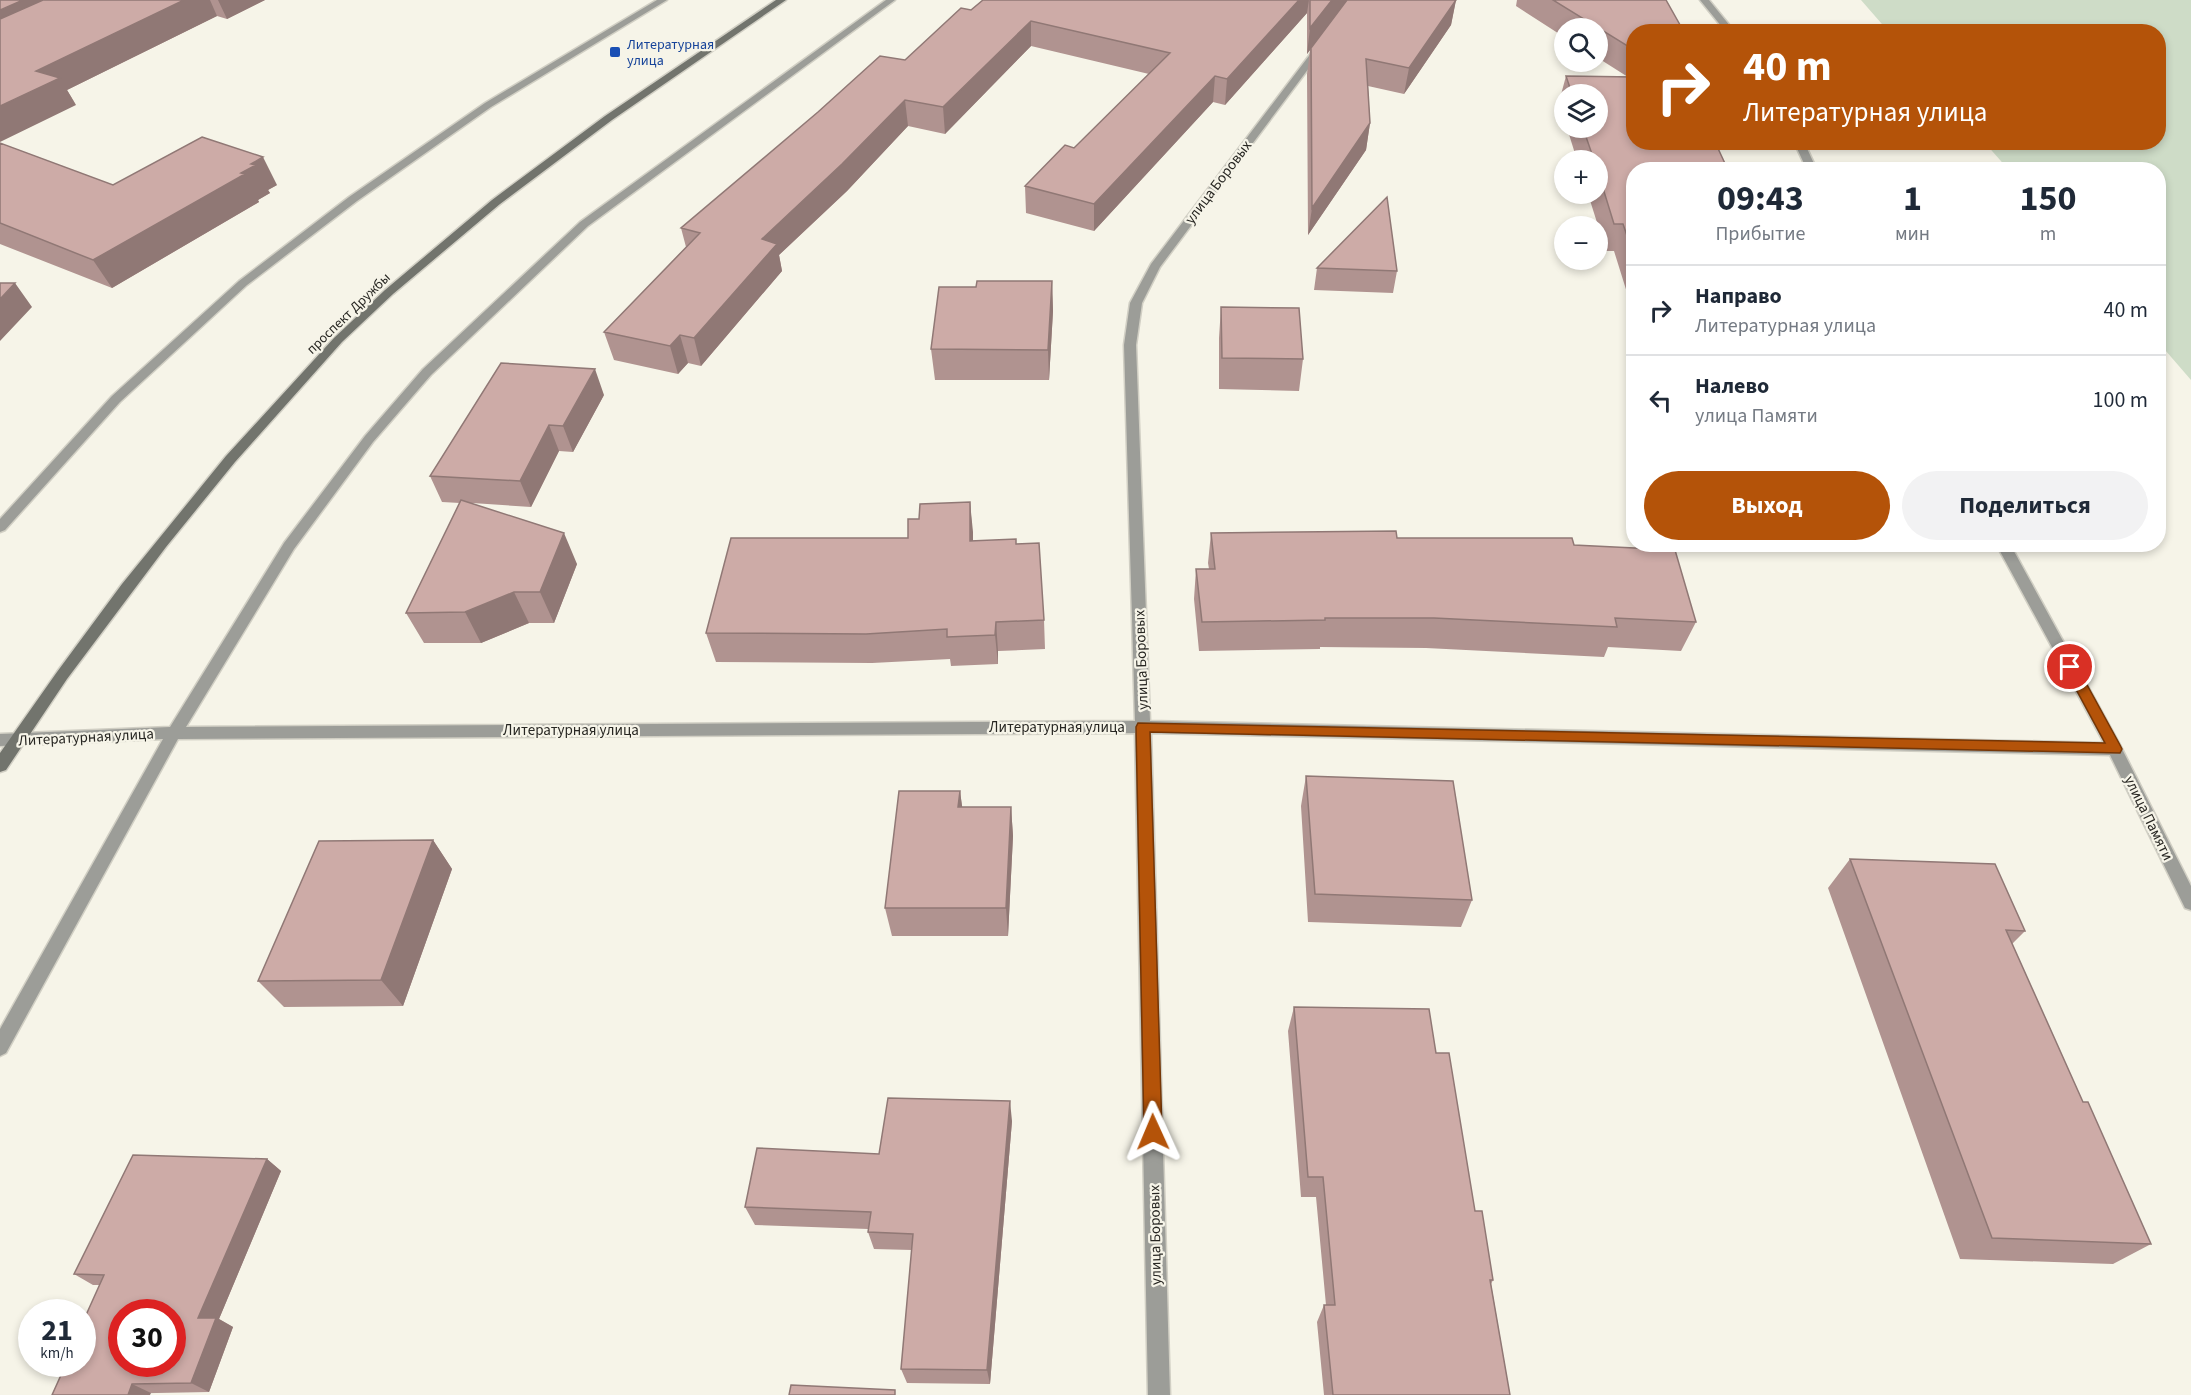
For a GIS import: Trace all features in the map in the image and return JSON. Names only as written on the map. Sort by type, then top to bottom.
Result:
[{"type":"main road","name":"проспект Дружбы","points":[[0,766],[137,573],[227,463],[337,341],[450,238],[543,166],[658,82],[782,0]]},
{"type":"street","points":[[0,526],[116,399],[243,283],[353,199],[488,105],[663,0]]},
{"type":"street","points":[[0,1047],[174,733],[289,546],[369,439],[427,372],[584,224],[891,0]]},
{"type":"street","points":[[1704,0],[1724,24]]},
{"type":"street","name":"улица Боровых","points":[[1159,1395],[1143,727],[1130,345],[1136,303],[1155,266],[1332,30]]},
{"type":"street","name":"улица Памяти","points":[[2007,552],[2115,749],[2191,903]]},
{"type":"street","name":"Литературная улица","points":[[0,740],[174,733],[1143,727],[2115,749]]},
{"type":"green space","points":[[1861,0],[2191,0],[2191,380],[2166,351],[2166,162],[2002,162],[1991,150],[2166,150],[2166,24],[1882,24]]},
{"type":"building","points":[[0,0],[23,0],[0,10]]},
{"type":"building","points":[[43,0],[184,0],[36,71],[60,78],[0,106],[0,19]]},
{"type":"building","points":[[983,0],[1299,0],[1227,79],[1215,76],[1094,204],[1025,186],[1065,145],[1074,148],[1170,53],[1031,21],[943,107],[905,100],[842,164],[762,239],[777,244],[694,338],[680,335],[670,346],[604,332],[700,233],[681,228],[818,112],[880,56],[905,60],[961,8],[971,10]]},
{"type":"building","points":[[1310,0],[1332,0],[1310,28]]},
{"type":"building","points":[[1347,0],[1456,0],[1409,68],[1366,59],[1370,123],[1312,208],[1311,48]]},
{"type":"building","points":[[1553,0],[1666,0],[1680,24],[1626,24],[1626,45],[1608,34],[1608,18],[1582,18]]},
{"type":"building","points":[[1566,76],[1626,77],[1626,150],[1719,150],[1724,162],[1626,162],[1626,233],[1623,224],[1614,224],[1608,204],[1608,150],[1591,150],[1586,138],[1608,138],[1608,84],[1569,84]]},
{"type":"building","points":[[202,137],[263,157],[251,164],[256,165],[241,173],[245,174],[93,260],[0,223],[0,143],[113,185]]},
{"type":"building","points":[[1387,197],[1397,271],[1317,268]]},
{"type":"building","points":[[977,281],[1052,281],[1048,350],[931,349],[939,287],[976,287]]},
{"type":"building","points":[[0,283],[15,283],[0,299]]},
{"type":"building","points":[[1221,307],[1299,308],[1303,359],[1222,358]]},
{"type":"building","points":[[501,363],[595,369],[563,426],[549,425],[520,481],[430,476]]},
{"type":"building","points":[[461,500],[564,533],[540,592],[514,592],[465,612],[406,613]]},
{"type":"building","points":[[970,502],[970,541],[1016,539],[1016,544],[1039,543],[1044,620],[996,622],[995,635],[947,637],[947,629],[866,634],[706,633],[731,538],[908,538],[908,519],[919,519],[920,504]]},
{"type":"building","points":[[1396,531],[1397,538],[1572,538],[1574,545],[1626,548],[1626,552],[1676,552],[1696,622],[1615,618],[1617,627],[1434,618],[1325,618],[1325,620],[1202,622],[1196,569],[1215,569],[1211,533]]},
{"type":"building","points":[[1306,776],[1453,781],[1472,900],[1315,894]]},
{"type":"building","points":[[899,791],[960,791],[958,807],[1011,807],[1006,908],[885,908]]},
{"type":"building","points":[[433,840],[381,980],[258,981],[319,841]]},
{"type":"building","points":[[1850,859],[1995,864],[2025,931],[2006,930],[2083,1102],[2088,1102],[2151,1244],[1992,1238]]},
{"type":"building","points":[[1294,1007],[1429,1009],[1436,1053],[1449,1053],[1475,1211],[1482,1211],[1493,1280],[1490,1280],[1510,1395],[1333,1395],[1324,1305],[1335,1305],[1323,1177],[1308,1177]]},
{"type":"building","points":[[888,1098],[1010,1101],[987,1370],[901,1369],[913,1234],[868,1232],[871,1212],[745,1207],[757,1148],[879,1154]]},
{"type":"building","points":[[133,1155],[267,1159],[198,1318],[216,1318],[191,1383],[132,1384],[128,1395],[52,1395],[60,1377],[96,1377],[96,1299],[93,1299],[104,1275],[74,1274]]},
{"type":"building","points":[[791,1385],[895,1390],[895,1395],[789,1395]]},
{"type":"place","name":"Литературная улица","points":[[615,52]]},
{"type":"route","points":[[1153,1132],[1143,727],[2115,749],[2070,667]]}]
